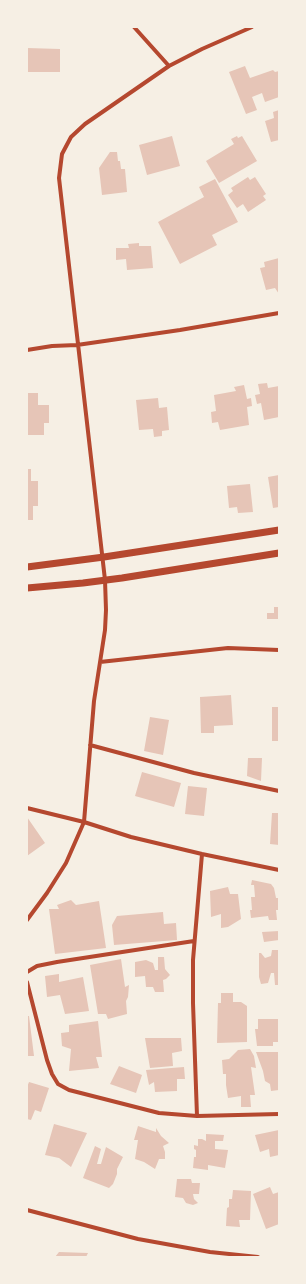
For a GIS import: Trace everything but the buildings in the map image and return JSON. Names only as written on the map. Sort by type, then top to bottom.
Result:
[{"type":"street","points":[[134,27],[169,66]]},
{"type":"street","points":[[27,920],[47,893],[66,863],[84,822],[94,701],[105,630],[106,610],[104,558],[77,345],[59,178],[62,154],[72,138],[85,124],[169,66],[202,49],[252,27]]},
{"type":"street","points":[[27,350],[52,346],[77,345],[180,330],[279,313]]},
{"type":"street","points":[[27,567],[104,558],[279,530]]},
{"type":"street","points":[[27,588],[105,580],[279,553]]},
{"type":"street","points":[[100,662],[228,648],[279,650]]},
{"type":"street","points":[[90,744],[194,773],[279,791]]},
{"type":"street","points":[[27,808],[84,822],[131,837],[279,870]]},
{"type":"street","points":[[197,1116],[193,1003],[194,941],[202,854]]},
{"type":"street","points":[[27,972],[37,966],[57,962],[194,941]]},
{"type":"street","points":[[27,982],[52,1074],[58,1084],[69,1090],[159,1113],[197,1116],[279,1114]]},
{"type":"street","points":[[27,1210],[138,1239],[210,1252],[258,1257]]}]
